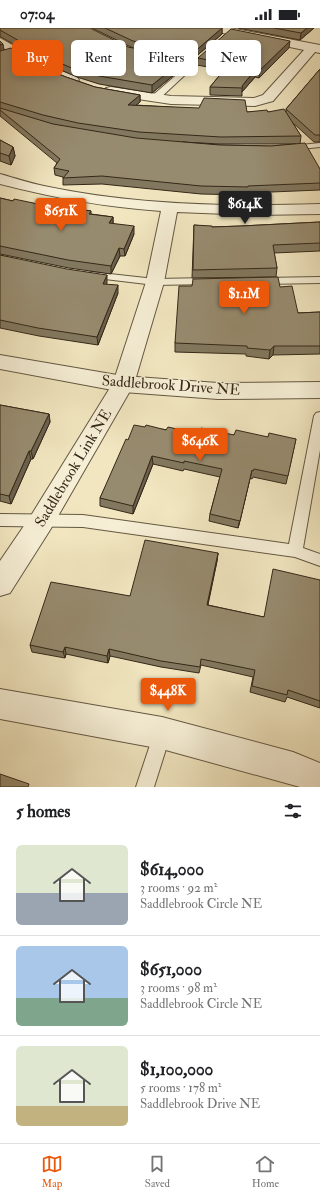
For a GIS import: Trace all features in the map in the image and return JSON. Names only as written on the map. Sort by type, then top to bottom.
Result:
[{"type":"street","points":[[213,28],[227,34],[316,48]]},
{"type":"street","points":[[0,41],[10,53],[87,86]]},
{"type":"street","points":[[102,89],[125,94],[171,100],[255,102],[268,98],[316,48]]},
{"type":"street","points":[[0,179],[49,192],[170,208],[270,211],[320,209]]},
{"type":"street","name":"Saddlebrook Link NE","points":[[0,584],[41,522],[123,384],[155,282],[170,208]]},
{"type":"street","name":"Saddlebrook Drive NE","points":[[0,362],[123,384],[218,391],[320,390]]},
{"type":"street","points":[[0,704],[162,733],[294,768],[320,779]]},
{"type":"lane","points":[[198,60],[206,53]]},
{"type":"lane","points":[[155,98],[180,76]]},
{"type":"lane","points":[[284,149],[320,145]]},
{"type":"lane","points":[[79,273],[155,282],[218,281]]},
{"type":"lane","points":[[249,281],[320,280]]},
{"type":"lane","points":[[295,551],[320,416]]},
{"type":"lane","points":[[0,520],[41,522],[83,521],[295,551],[320,560]]},
{"type":"lane","points":[[145,787],[162,733]]},
{"type":"building","points":[[0,28],[90,28],[114,40],[71,40],[71,68],[63,64],[63,40],[18,40],[0,30]]},
{"type":"building","points":[[105,28],[222,28],[208,40],[206,40],[206,42],[198,49],[198,40],[133,41]]},
{"type":"building","points":[[274,28],[307,28],[301,33]]},
{"type":"building","points":[[231,29],[290,41],[261,69],[261,40],[218,40]]},
{"type":"building","points":[[126,46],[134,48],[134,76],[163,76],[152,85],[99,76],[126,76]]},
{"type":"building","points":[[12,49],[12,76],[63,76],[95,87],[140,95],[128,105],[199,108],[204,98],[245,100],[247,112],[267,110],[268,112],[284,109],[301,136],[221,137],[139,132],[78,123],[43,115],[0,102],[0,51]]},
{"type":"building","points":[[206,51],[206,60],[198,58]]},
{"type":"building","points":[[320,69],[320,135],[315,135],[286,109]]},
{"type":"building","points":[[219,76],[250,76],[242,86],[243,88],[210,87]]},
{"type":"building","points":[[0,108],[53,124],[136,138],[220,145],[271,146],[305,143],[320,169],[320,183],[248,187],[201,186],[102,176],[63,178],[69,171],[54,168],[60,159],[0,110]]},
{"type":"building","points":[[0,140],[13,147],[9,156],[0,153]]},
{"type":"building","points":[[0,198],[91,211],[89,214],[113,217],[109,223],[134,226],[124,249],[119,248],[111,266],[68,260],[0,246]]},
{"type":"building","points":[[320,222],[320,243],[273,245],[277,268],[193,270],[194,225],[212,227]]},
{"type":"building","points":[[0,255],[67,269],[107,275],[103,284],[118,285],[97,337],[38,328],[0,320]]},
{"type":"building","points":[[278,277],[280,287],[292,286],[298,313],[320,312],[320,346],[274,346],[270,350],[247,348],[247,346],[175,343],[179,286],[192,286],[193,279]]},
{"type":"building","points":[[0,405],[49,414],[31,451],[29,451],[9,496],[0,494]]},
{"type":"building","points":[[134,425],[145,427],[146,425],[166,430],[168,427],[199,434],[201,428],[234,435],[236,430],[268,437],[269,433],[296,439],[288,476],[254,469],[253,471],[252,470],[240,521],[210,514],[222,469],[184,461],[184,463],[152,456],[133,506],[100,498],[126,439],[128,440]]},
{"type":"building","points":[[145,540],[218,553],[207,605],[264,617],[273,569],[320,580],[320,701],[288,690],[287,695],[252,686],[255,670],[201,659],[200,667],[161,661],[109,649],[107,656],[65,647],[63,652],[30,645],[51,582],[130,596]]},
{"type":"building","points":[[0,774],[29,784],[28,787],[0,787]]}]
